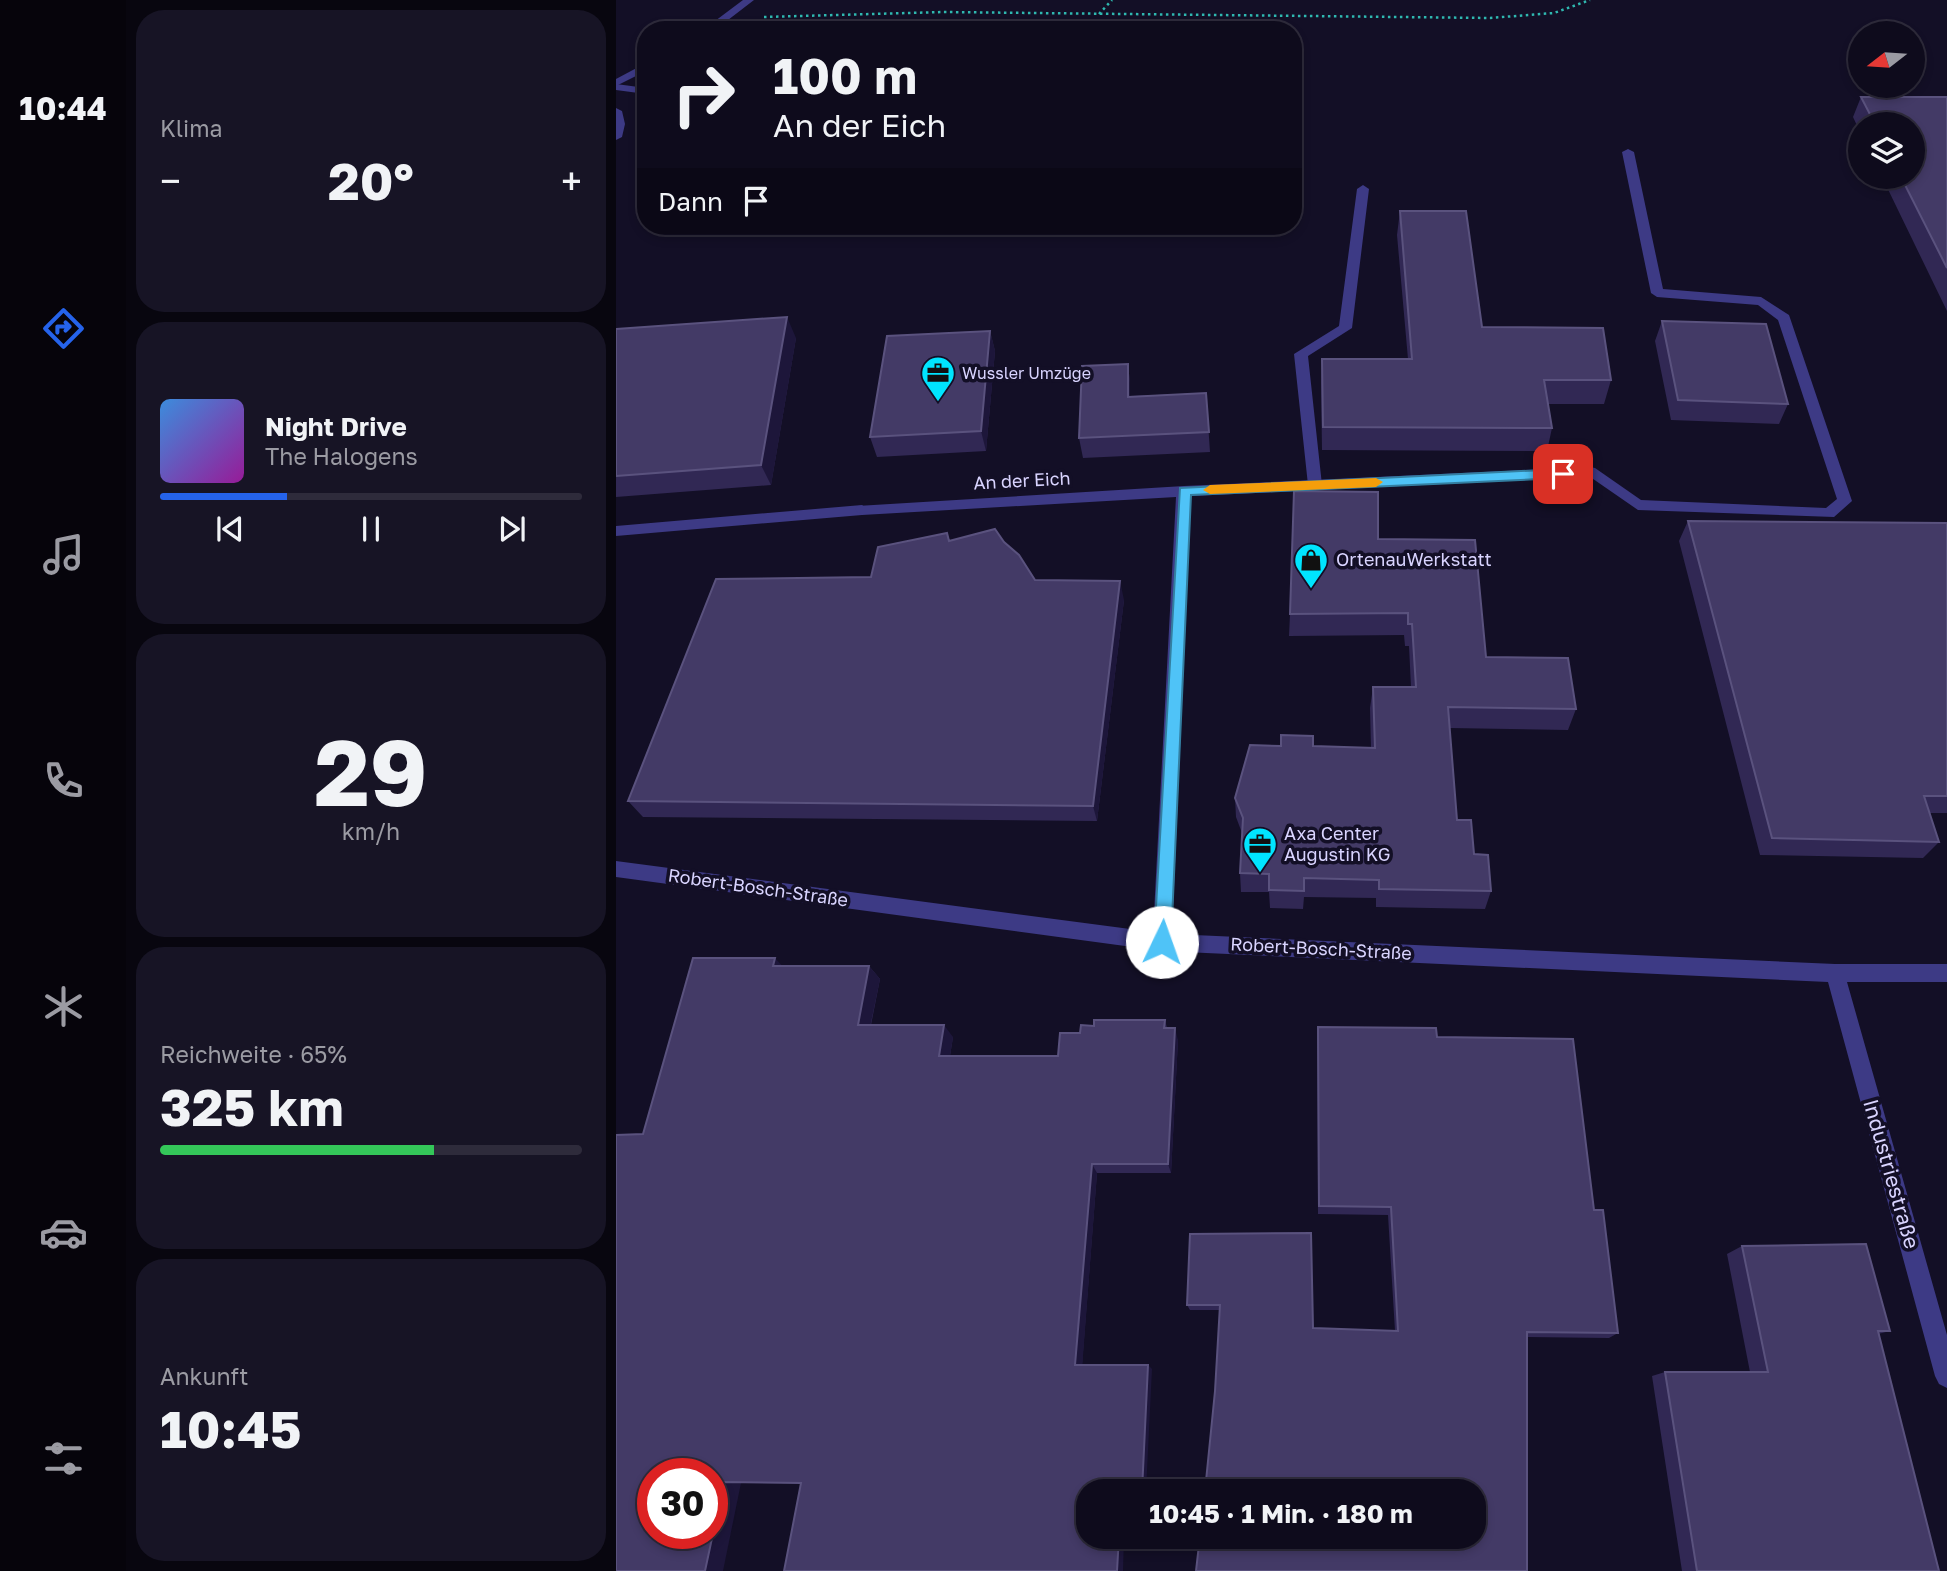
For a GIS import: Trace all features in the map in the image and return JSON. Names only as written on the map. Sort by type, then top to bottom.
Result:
[{"type":"street","points":[[722,21],[749,0]]},
{"type":"street","points":[[616,85],[637,72]]},
{"type":"street","points":[[616,85],[637,88]]},
{"type":"street","points":[[616,111],[619,124],[616,137]]},
{"type":"street","name":"An der Eich","points":[[616,531],[862,510],[1184,491],[1590,472],[1638,505],[1829,513],[1845,501],[1784,318],[1761,301],[1657,293],[1628,152]]},
{"type":"street","points":[[1315,485],[1301,354],[1345,328],[1363,188]]},
{"type":"street","points":[[1162,942],[1184,491]]},
{"type":"street","name":"Robert-Bosch-Straße","points":[[616,869],[1162,942],[1835,972],[1947,973]]},
{"type":"street","name":"Industriestraße","points":[[1835,972],[1947,1376]]},
{"type":"path","points":[[1099,13],[1112,0]]},
{"type":"path","points":[[727,18],[943,12],[1542,16],[1580,6],[1590,0]]},
{"type":"building","points":[[1947,97],[1947,268],[1907,189],[1925,189],[1925,112],[1869,112],[1862,98]]},
{"type":"building","points":[[1400,211],[1466,211],[1482,327],[1603,328],[1611,380],[1544,380],[1552,428],[1323,427],[1322,359],[1412,359]]},
{"type":"building","points":[[787,317],[761,465],[616,476],[616,329]]},
{"type":"building","points":[[1662,321],[1766,324],[1788,404],[1678,400]]},
{"type":"building","name":"Wussler Umzüge","points":[[990,331],[981,431],[870,437],[887,336]]},
{"type":"building","points":[[1128,364],[1128,397],[1206,393],[1209,432],[1079,438],[1082,366]]},
{"type":"building","points":[[1294,491],[1378,492],[1378,539],[1475,540],[1486,657],[1568,658],[1576,709],[1448,707],[1457,820],[1471,820],[1474,854],[1488,855],[1491,891],[1379,889],[1379,880],[1304,878],[1304,891],[1269,890],[1269,874],[1240,873],[1243,818],[1235,798],[1250,745],[1281,746],[1281,735],[1313,736],[1313,746],[1375,748],[1373,687],[1416,687],[1412,624],[1408,624],[1408,613],[1290,614]]},
{"type":"building","points":[[1688,521],[1947,523],[1947,796],[1924,796],[1939,842],[1772,838]]},
{"type":"building","points":[[995,529],[1004,542],[1019,555],[1035,580],[1120,581],[1093,806],[628,801],[716,579],[871,577],[878,547],[947,533],[949,541]]},
{"type":"building","points":[[693,958],[775,958],[773,966],[869,966],[858,1025],[944,1025],[939,1056],[1058,1056],[1060,1033],[1080,1033],[1081,1025],[1094,1026],[1094,1020],[1165,1020],[1164,1028],[1175,1028],[1168,1164],[1092,1164],[1075,1365],[1148,1365],[1143,1479],[1076,1479],[1076,1549],[1118,1549],[1117,1571],[784,1571],[801,1483],[728,1482],[728,1458],[637,1458],[637,1549],[710,1549],[705,1571],[616,1571],[616,1135],[643,1134]]},
{"type":"building","points":[[1318,1027],[1436,1028],[1437,1037],[1573,1039],[1594,1210],[1603,1210],[1618,1333],[1527,1332],[1527,1571],[1196,1571],[1199,1549],[1486,1549],[1486,1479],[1206,1479],[1220,1305],[1187,1305],[1190,1234],[1311,1233],[1313,1328],[1398,1331],[1391,1207],[1319,1206]]},
{"type":"building","points":[[1866,1244],[1890,1331],[1878,1331],[1939,1571],[1697,1571],[1665,1372],[1768,1372],[1742,1246]]},
{"type":"slow traffic","points":[[1210,490],[1376,482]]},
{"type":"place","name":"Wussler Umzüge","points":[[938,403]]},
{"type":"place","name":"OrtenauWerkstatt","points":[[1311,590]]},
{"type":"place","name":"Axa Center Augustin KG","points":[[1260,874]]},
{"type":"route","points":[[1162,942],[1184,491],[1563,474]]}]
